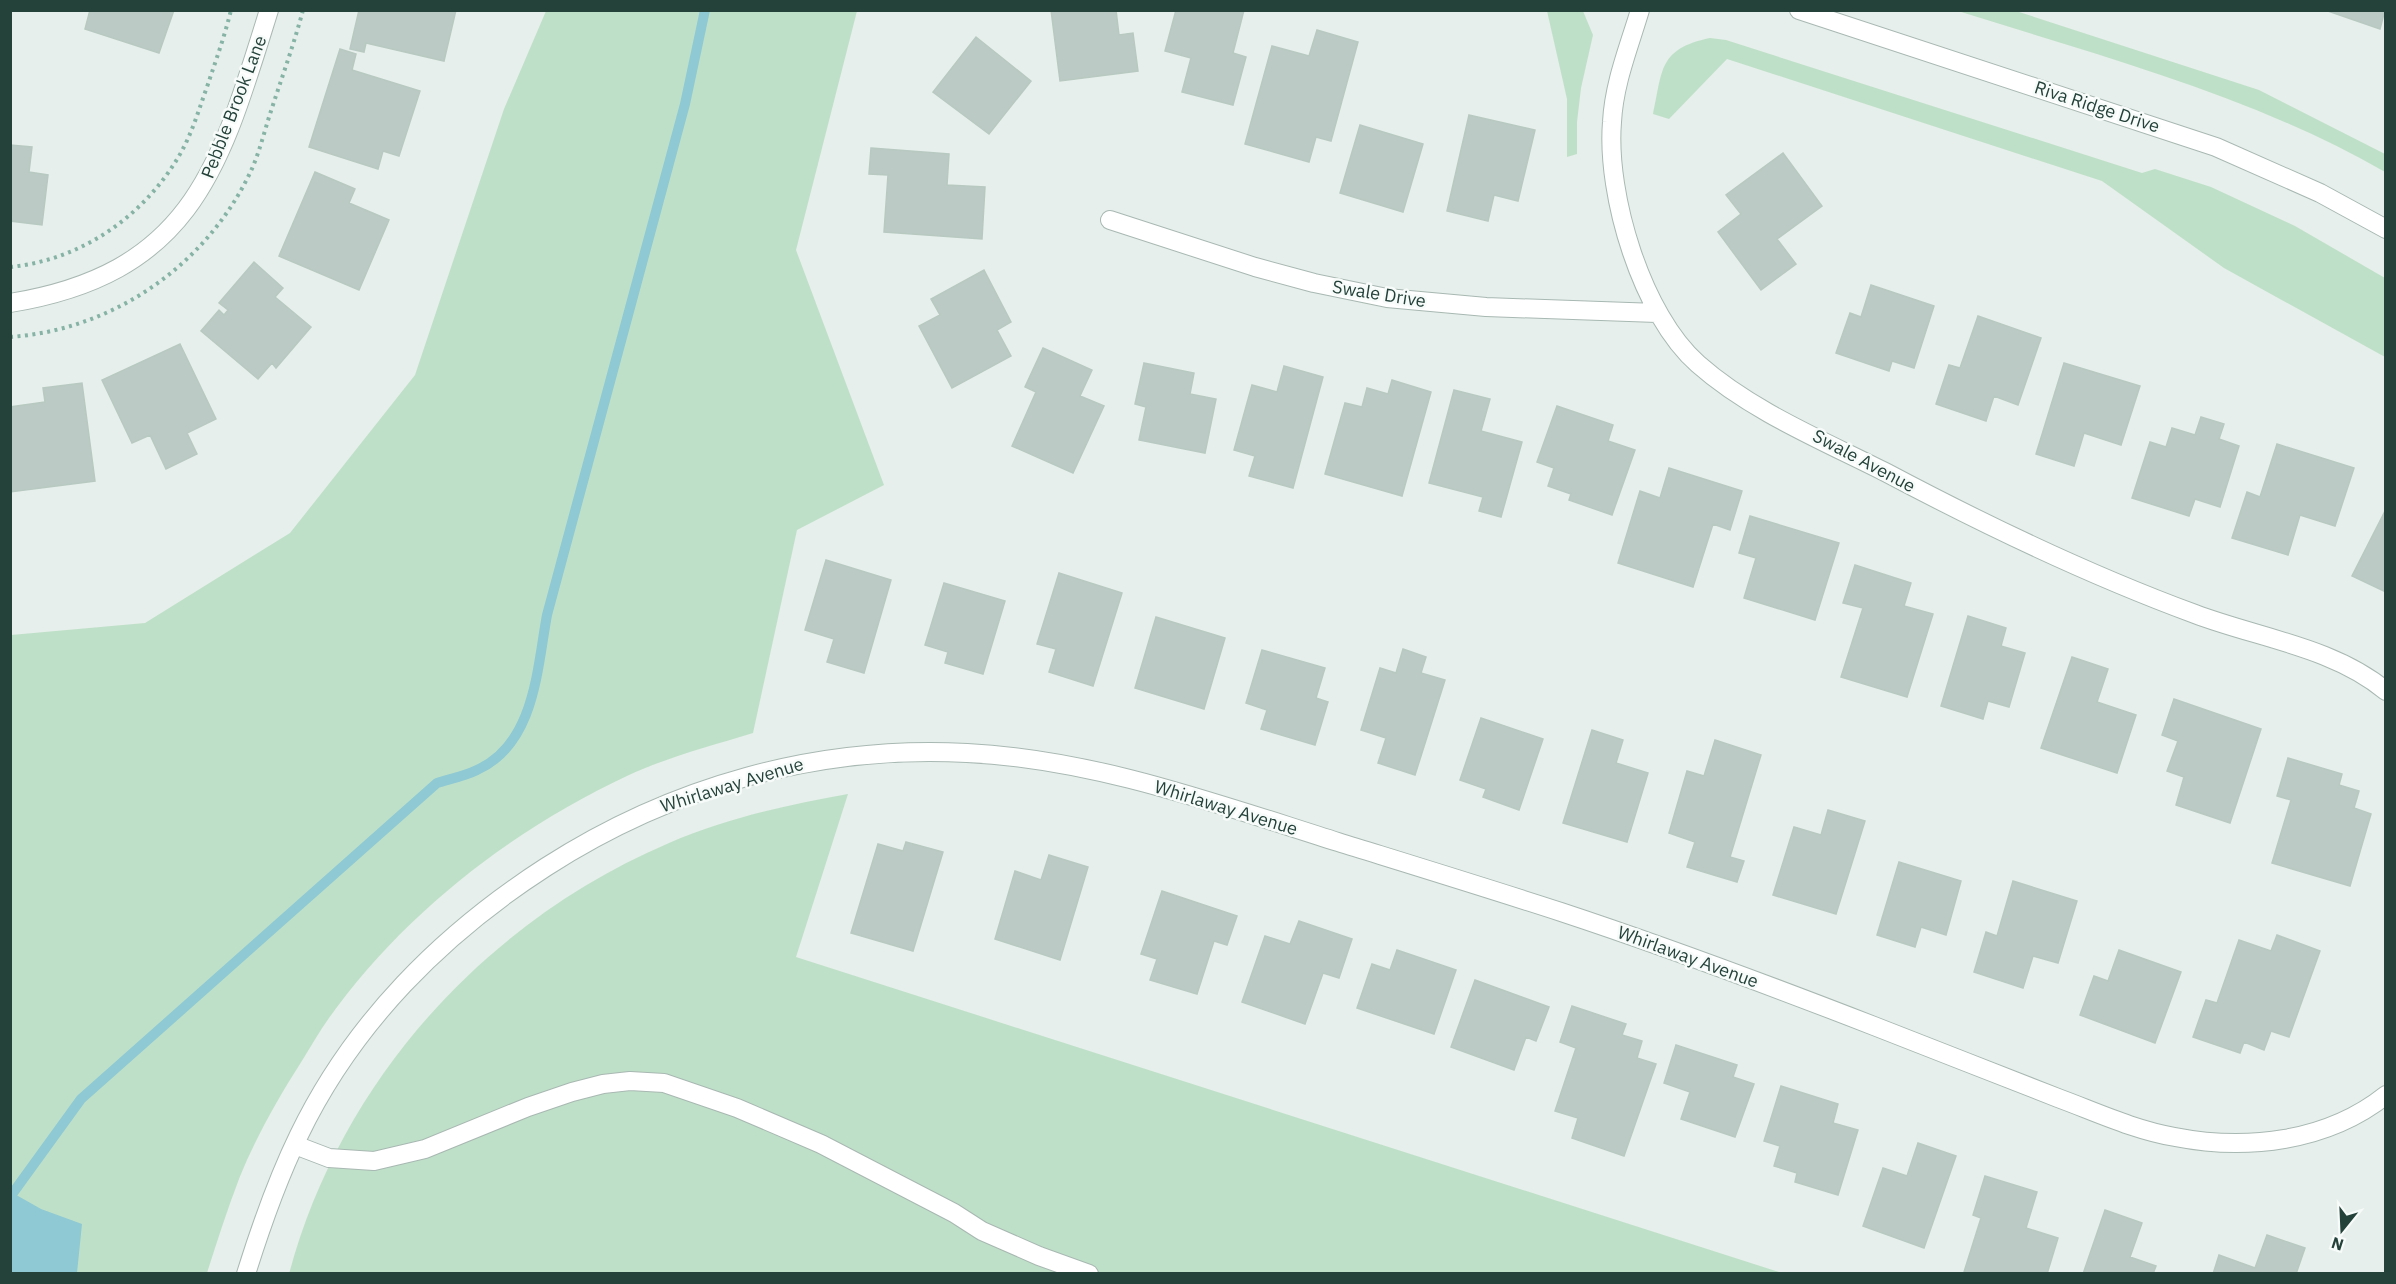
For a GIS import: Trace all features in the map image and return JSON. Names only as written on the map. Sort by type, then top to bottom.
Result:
[{"type":"street","name":"Pebble Brook Lane","points":[[10,303],[73,289],[93,282],[157,242],[182,216],[199,193],[217,159],[235,114],[269,10]]},
{"type":"street","name":"Swale Avenue","points":[[1640,10],[1622,65],[1614,100],[1612,147],[1622,213],[1630,248],[1658,313],[1671,334],[1695,362],[1756,405],[1911,486],[2059,559],[2195,614],[2315,652],[2364,675],[2385,691]]},
{"type":"street","name":"Riva Ridge Drive","points":[[1799,10],[2216,147],[2320,193],[2385,229]]},
{"type":"street","name":"Swale Drive","points":[[1110,220],[1256,267],[1314,283],[1388,298],[1486,307],[1658,313]]},
{"type":"street","name":"Whirlaway Avenue","points":[[246,1274],[268,1206],[315,1105],[376,1014],[400,987],[458,931],[489,906],[582,844],[641,814],[687,795],[778,768],[837,757],[962,752],[1039,760],[1203,800],[1576,917],[1759,982],[2115,1120],[2156,1133],[2237,1145],[2270,1142],[2344,1121],[2367,1110],[2385,1095]]},
{"type":"street","points":[[295,1145],[328,1158],[350,1161],[383,1159],[425,1149],[528,1107],[572,1092],[603,1084],[630,1081],[664,1083],[737,1108],[821,1144],[934,1202],[982,1231],[1039,1256],[1089,1274]]},
{"type":"path","points":[[10,267],[27,266],[78,249],[127,218],[156,190],[180,156],[193,128],[231,10]]},
{"type":"green space","points":[[546,11],[857,11],[796,250],[884,485],[797,530],[753,733],[690,752],[629,775],[544,821],[464,877],[426,909],[391,943],[359,980],[329,1018],[259,1135],[245,1164],[207,1273],[11,1274],[11,635],[145,623],[290,533],[415,375],[504,109]]},
{"type":"green space","points":[[1547,11],[1583,11],[1593,35],[1581,88],[1577,122],[1577,154],[1567,157],[1567,99]]},
{"type":"green space","points":[[1958,11],[2016,11],[2259,90],[2385,154],[2385,172],[2335,145],[2230,100],[2122,62]]},
{"type":"green space","points":[[1710,38],[1726,40],[2142,173],[2155,169],[2211,187],[2295,226],[2385,278],[2385,357],[2224,268],[2102,181],[1727,59],[1669,119],[1653,114],[1662,74],[1672,55],[1681,48]]},
{"type":"green space","points":[[848,794],[796,957],[1782,1273],[289,1274],[313,1203],[345,1136],[384,1073],[430,1015],[482,962],[540,916],[602,876],[669,843],[713,826],[757,813]]},
{"type":"water","points":[[11,1192],[41,1209],[82,1224],[77,1273],[11,1273]]},
{"type":"building","points":[[90,10],[174,10],[159,53],[85,29]]},
{"type":"building","points":[[359,10],[456,10],[444,61],[366,43],[364,52],[350,49]]},
{"type":"building","points":[[1051,10],[1116,10],[1119,35],[1133,33],[1138,71],[1060,81]]},
{"type":"building","points":[[1176,10],[1244,10],[1233,53],[1246,57],[1233,105],[1182,92],[1191,58],[1165,51]]},
{"type":"building","points":[[2325,10],[2385,10],[2380,29]]},
{"type":"building","points":[[1317,30],[1358,42],[1331,141],[1316,137],[1309,162],[1245,144],[1272,46],[1309,56]]},
{"type":"building","points":[[976,37],[1031,81],[989,134],[933,92]]},
{"type":"building","points":[[340,49],[356,54],[352,70],[420,91],[399,156],[383,151],[378,169],[309,147]]},
{"type":"building","points":[[1469,115],[1535,130],[1518,201],[1494,195],[1488,221],[1447,211]]},
{"type":"building","points":[[1360,125],[1423,144],[1403,212],[1340,193]]},
{"type":"building","points":[[10,145],[32,147],[29,172],[48,175],[42,225],[10,221]]},
{"type":"building","points":[[871,148],[949,154],[947,185],[985,187],[982,239],[884,232],[888,175],[869,174]]},
{"type":"building","points":[[1783,153],[1822,206],[1777,239],[1796,264],[1761,290],[1718,232],[1741,214],[1726,195]]},
{"type":"building","points":[[315,172],[355,189],[349,203],[389,220],[359,290],[279,256]]},
{"type":"building","points":[[254,262],[283,288],[275,297],[311,327],[276,368],[272,363],[258,379],[201,331],[219,310],[224,315],[228,310],[219,303]]},
{"type":"building","points":[[984,270],[1011,322],[997,330],[1011,356],[952,388],[919,326],[940,315],[931,299]]},
{"type":"building","points":[[1871,285],[1934,306],[1914,368],[1892,361],[1889,371],[1836,353],[1850,313],[1861,317]]},
{"type":"building","points":[[1978,316],[2041,338],[2018,405],[1994,396],[1986,421],[1936,404],[1949,365],[1960,368]]},
{"type":"building","points":[[180,344],[216,419],[187,433],[197,454],[166,469],[150,435],[132,443],[102,380]]},
{"type":"building","points":[[1043,348],[1092,370],[1080,396],[1104,406],[1073,473],[1012,446],[1036,392],[1025,387]]},
{"type":"building","points":[[1144,363],[1194,373],[1190,394],[1216,399],[1205,453],[1139,440],[1146,407],[1135,404]]},
{"type":"building","points":[[2064,363],[2140,386],[2121,445],[2084,433],[2074,466],[2036,454]]},
{"type":"building","points":[[1284,366],[1323,377],[1293,488],[1249,476],[1255,456],[1234,450],[1252,385],[1277,392]]},
{"type":"building","points":[[1392,380],[1431,392],[1402,496],[1325,474],[1345,403],[1362,407],[1367,388],[1388,394]]},
{"type":"building","points":[[82,383],[95,481],[10,492],[10,407],[45,402],[43,388]]},
{"type":"building","points":[[1454,390],[1490,399],[1481,431],[1522,442],[1501,517],[1479,511],[1483,497],[1429,483]]},
{"type":"building","points":[[1557,406],[1613,425],[1608,441],[1635,450],[1612,515],[1569,500],[1571,494],[1548,486],[1554,468],[1537,462]]},
{"type":"building","points":[[2201,417],[2224,424],[2219,439],[2239,446],[2220,507],[2195,499],[2189,516],[2132,498],[2150,442],[2166,447],[2172,428],[2195,435]]},
{"type":"building","points":[[2277,444],[2354,468],[2335,526],[2300,515],[2288,555],[2232,538],[2247,492],[2260,497]]},
{"type":"building","points":[[1669,468],[1742,491],[1730,530],[1713,524],[1693,587],[1618,563],[1640,491],[1660,498]]},
{"type":"building","points":[[2386,509],[2386,592],[2352,576]]},
{"type":"building","points":[[1750,516],[1839,543],[1815,620],[1744,598],[1756,558],[1739,553]]},
{"type":"building","points":[[826,560],[891,580],[864,673],[827,662],[834,639],[805,630]]},
{"type":"building","points":[[1855,565],[1911,583],[1904,606],[1933,614],[1907,697],[1841,677],[1863,608],[1843,603]]},
{"type":"building","points":[[1059,573],[1122,593],[1093,686],[1049,672],[1056,649],[1037,644]]},
{"type":"building","points":[[944,583],[1005,601],[983,674],[945,663],[948,652],[925,645]]},
{"type":"building","points":[[1968,616],[2006,628],[2001,646],[2025,653],[2009,707],[1988,701],[1983,719],[1941,706]]},
{"type":"building","points":[[1156,617],[1225,638],[1204,709],[1135,688]]},
{"type":"building","points":[[1403,649],[1426,657],[1421,673],[1445,680],[1415,775],[1378,763],[1386,738],[1361,730],[1380,668],[1396,673]]},
{"type":"building","points":[[1262,650],[1325,668],[1316,698],[1328,702],[1315,745],[1261,729],[1267,710],[1246,703]]},
{"type":"building","points":[[2072,657],[2108,669],[2097,702],[2136,715],[2117,773],[2041,748]]},
{"type":"building","points":[[2174,699],[2261,729],[2230,823],[2176,805],[2184,777],[2167,771],[2178,741],[2162,735]]},
{"type":"building","points":[[1481,718],[1543,739],[1519,810],[1483,797],[1486,789],[1460,780]]},
{"type":"building","points":[[1592,730],[1623,740],[1616,763],[1648,773],[1627,842],[1563,823]]},
{"type":"building","points":[[1715,740],[1761,755],[1730,857],[1744,861],[1737,882],[1687,867],[1695,842],[1669,833],[1687,771],[1704,776]]},
{"type":"building","points":[[2288,758],[2342,774],[2339,785],[2359,791],[2354,808],[2371,814],[2350,886],[2272,863],[2291,800],[2277,796]]},
{"type":"building","points":[[1828,810],[1865,821],[1836,914],[1773,895],[1794,827],[1821,835]]},
{"type":"building","points":[[906,842],[943,852],[913,951],[851,933],[878,844],[903,851]]},
{"type":"building","points":[[1049,855],[1088,867],[1060,960],[995,939],[1015,871],[1041,880]]},
{"type":"building","points":[[1899,862],[1961,881],[1946,935],[1921,927],[1915,947],[1877,935]]},
{"type":"building","points":[[2013,881],[2077,901],[2058,963],[2033,956],[2023,988],[1974,972],[1986,932],[1997,936]]},
{"type":"building","points":[[1162,891],[1237,916],[1227,945],[1214,941],[1197,994],[1150,980],[1157,959],[1141,954]]},
{"type":"building","points":[[1299,921],[1352,939],[1339,978],[1323,973],[1305,1024],[1242,1002],[1265,936],[1290,944]]},
{"type":"building","points":[[2277,935],[2320,951],[2289,1037],[2271,1031],[2264,1050],[2244,1042],[2240,1053],[2193,1037],[2206,1000],[2217,1003],[2239,940],[2271,951]]},
{"type":"building","points":[[1397,950],[1456,970],[1434,1034],[1357,1008],[1372,964],[1390,970]]},
{"type":"building","points":[[2119,950],[2181,972],[2155,1043],[2080,1015],[2094,976],[2108,981]]},
{"type":"building","points":[[1475,980],[1549,1007],[1536,1041],[1526,1037],[1514,1070],[1451,1047]]},
{"type":"building","points":[[1572,1006],[1626,1024],[1622,1035],[1642,1041],[1637,1058],[1656,1064],[1624,1156],[1572,1138],[1578,1118],[1555,1111],[1576,1048],[1560,1042]]},
{"type":"building","points":[[1676,1045],[1737,1065],[1733,1077],[1754,1084],[1735,1137],[1681,1119],[1690,1092],[1664,1083]]},
{"type":"building","points":[[1781,1086],[1838,1104],[1833,1123],[1858,1130],[1838,1195],[1795,1182],[1797,1173],[1774,1166],[1780,1146],[1764,1141]]},
{"type":"building","points":[[1918,1143],[1956,1156],[1924,1248],[1863,1226],[1883,1168],[1907,1176]]},
{"type":"building","points":[[1985,1176],[2037,1192],[2026,1228],[2058,1238],[2047,1274],[1970,1274],[1964,1272],[1981,1218],[1973,1215]]},
{"type":"building","points":[[2105,1210],[2142,1223],[2130,1257],[2156,1266],[2153,1274],[2083,1274]]},
{"type":"building","points":[[2267,1235],[2305,1248],[2296,1274],[2213,1274],[2219,1255],[2255,1268]]},
{"type":"waterway","points":[[10,1197],[81,1099],[437,783],[477,770],[496,758],[511,742],[522,724],[536,681],[547,615],[685,104],[705,10]]}]
